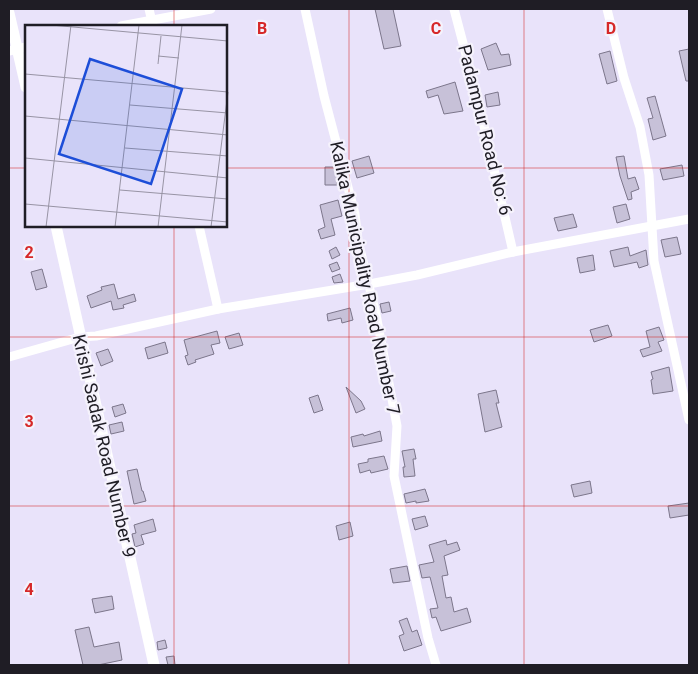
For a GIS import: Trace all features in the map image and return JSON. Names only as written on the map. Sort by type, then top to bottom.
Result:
[{"type":"street","points":[[149,9],[152,23]]},
{"type":"street","points":[[131,25],[152,23],[211,9]]},
{"type":"street","name":"Kalika Municipality Road Number 7","points":[[305,9],[324,96],[355,214],[358,241],[369,284],[397,426],[394,476],[426,628],[436,665]]},
{"type":"street","name":"Padampur Road No: 6","points":[[454,9],[478,100],[513,252]]},
{"type":"street","points":[[608,9],[624,78],[640,127],[649,174],[654,261],[689,420]]},
{"type":"street","points":[[9,13],[25,82]]},
{"type":"street","points":[[9,357],[80,337],[96,336],[218,309],[417,275],[513,252],[689,219]]},
{"type":"street","name":"Krishi Sadak Road Number 9","points":[[56,228],[154,665]]},
{"type":"street","points":[[199,228],[218,309]]},
{"type":"building","points":[[375,9],[393,9],[401,46],[384,49]]},
{"type":"building","points":[[496,43],[501,55],[509,54],[511,65],[488,70],[481,49]]},
{"type":"building","points":[[689,49],[689,81],[686,81],[679,51]]},
{"type":"building","points":[[610,51],[617,81],[607,84],[599,54]]},
{"type":"building","points":[[455,82],[463,111],[444,114],[438,95],[428,98],[426,91]]},
{"type":"building","points":[[498,92],[500,105],[487,107],[485,95]]},
{"type":"building","points":[[655,96],[666,136],[653,140],[648,119],[653,118],[647,98]]},
{"type":"building","points":[[369,156],[374,173],[357,178],[352,161]]},
{"type":"building","points":[[624,156],[628,179],[635,177],[639,189],[631,192],[632,199],[628,200],[616,157]]},
{"type":"building","points":[[682,165],[684,176],[663,180],[660,169]]},
{"type":"building","points":[[325,167],[336,167],[337,185],[325,185]]},
{"type":"building","points":[[338,200],[342,216],[331,219],[335,235],[321,239],[318,230],[325,227],[320,205]]},
{"type":"building","points":[[626,204],[630,219],[617,223],[613,207]]},
{"type":"building","points":[[573,214],[577,227],[558,231],[554,218]]},
{"type":"building","points":[[677,237],[681,254],[665,257],[661,240]]},
{"type":"building","points":[[336,247],[340,255],[332,259],[329,251]]},
{"type":"building","points":[[628,247],[630,256],[646,250],[648,265],[639,268],[637,262],[614,267],[610,251]]},
{"type":"building","points":[[593,255],[595,270],[580,273],[577,258]]},
{"type":"building","points":[[337,262],[340,269],[332,272],[329,265]]},
{"type":"building","points":[[42,269],[47,287],[36,290],[31,272]]},
{"type":"building","points":[[340,274],[343,282],[334,283],[332,277]]},
{"type":"building","points":[[114,284],[118,299],[134,294],[136,301],[123,305],[124,308],[113,310],[111,301],[91,308],[87,296],[102,290],[101,287]]},
{"type":"building","points":[[389,302],[391,311],[382,313],[380,304]]},
{"type":"building","points":[[350,308],[353,320],[342,323],[341,318],[328,321],[327,314]]},
{"type":"building","points":[[608,325],[612,336],[594,342],[590,330]]},
{"type":"building","points":[[659,327],[664,340],[658,342],[662,351],[643,357],[640,350],[650,347],[646,331]]},
{"type":"building","points":[[217,331],[220,343],[211,345],[214,354],[195,360],[196,362],[188,365],[185,356],[188,355],[184,340]]},
{"type":"building","points":[[239,333],[243,345],[229,349],[225,337]]},
{"type":"building","points":[[165,342],[168,353],[148,359],[145,348]]},
{"type":"building","points":[[108,349],[113,361],[101,366],[96,353]]},
{"type":"building","points":[[669,367],[673,391],[653,394],[651,372]]},
{"type":"building","points":[[346,387],[361,401],[365,409],[356,413]]},
{"type":"building","points":[[496,390],[499,403],[496,403],[502,427],[485,432],[478,394]]},
{"type":"building","points":[[318,395],[323,410],[314,413],[309,398]]},
{"type":"building","points":[[123,404],[126,413],[115,417],[112,407]]},
{"type":"building","points":[[122,422],[124,431],[111,434],[109,425]]},
{"type":"building","points":[[380,431],[382,441],[353,447],[351,437],[363,434],[364,436]]},
{"type":"building","points":[[414,449],[416,459],[413,459],[415,476],[404,477],[403,467],[405,467],[402,451]]},
{"type":"building","points":[[384,456],[388,469],[371,473],[370,470],[360,473],[358,464],[368,462],[368,459]]},
{"type":"building","points":[[137,469],[146,501],[134,504],[127,471]]},
{"type":"building","points":[[590,481],[592,493],[574,497],[571,485]]},
{"type":"building","points":[[425,489],[429,501],[406,503],[404,494]]},
{"type":"building","points":[[689,503],[689,515],[670,518],[668,506]]},
{"type":"building","points":[[425,516],[428,526],[415,530],[412,519]]},
{"type":"building","points":[[153,519],[156,531],[141,535],[144,544],[135,547],[132,534],[136,533],[134,525]]},
{"type":"building","points":[[350,522],[353,536],[339,540],[336,526]]},
{"type":"building","points":[[446,540],[447,545],[457,542],[460,550],[444,556],[448,575],[442,576],[446,598],[451,597],[454,612],[467,608],[471,622],[441,631],[436,617],[432,618],[430,609],[438,608],[430,577],[422,578],[419,565],[434,562],[429,545]]},
{"type":"building","points":[[407,566],[410,581],[393,583],[390,569]]},
{"type":"building","points":[[112,596],[114,609],[95,613],[92,599]]},
{"type":"building","points":[[407,618],[412,632],[417,630],[422,645],[404,651],[399,636],[404,634],[399,621]]},
{"type":"building","points":[[89,627],[94,647],[119,642],[122,660],[98,665],[83,665],[75,630]]},
{"type":"building","points":[[165,640],[167,648],[158,650],[157,642]]},
{"type":"building","points":[[174,656],[175,665],[168,665],[166,657]]}]
